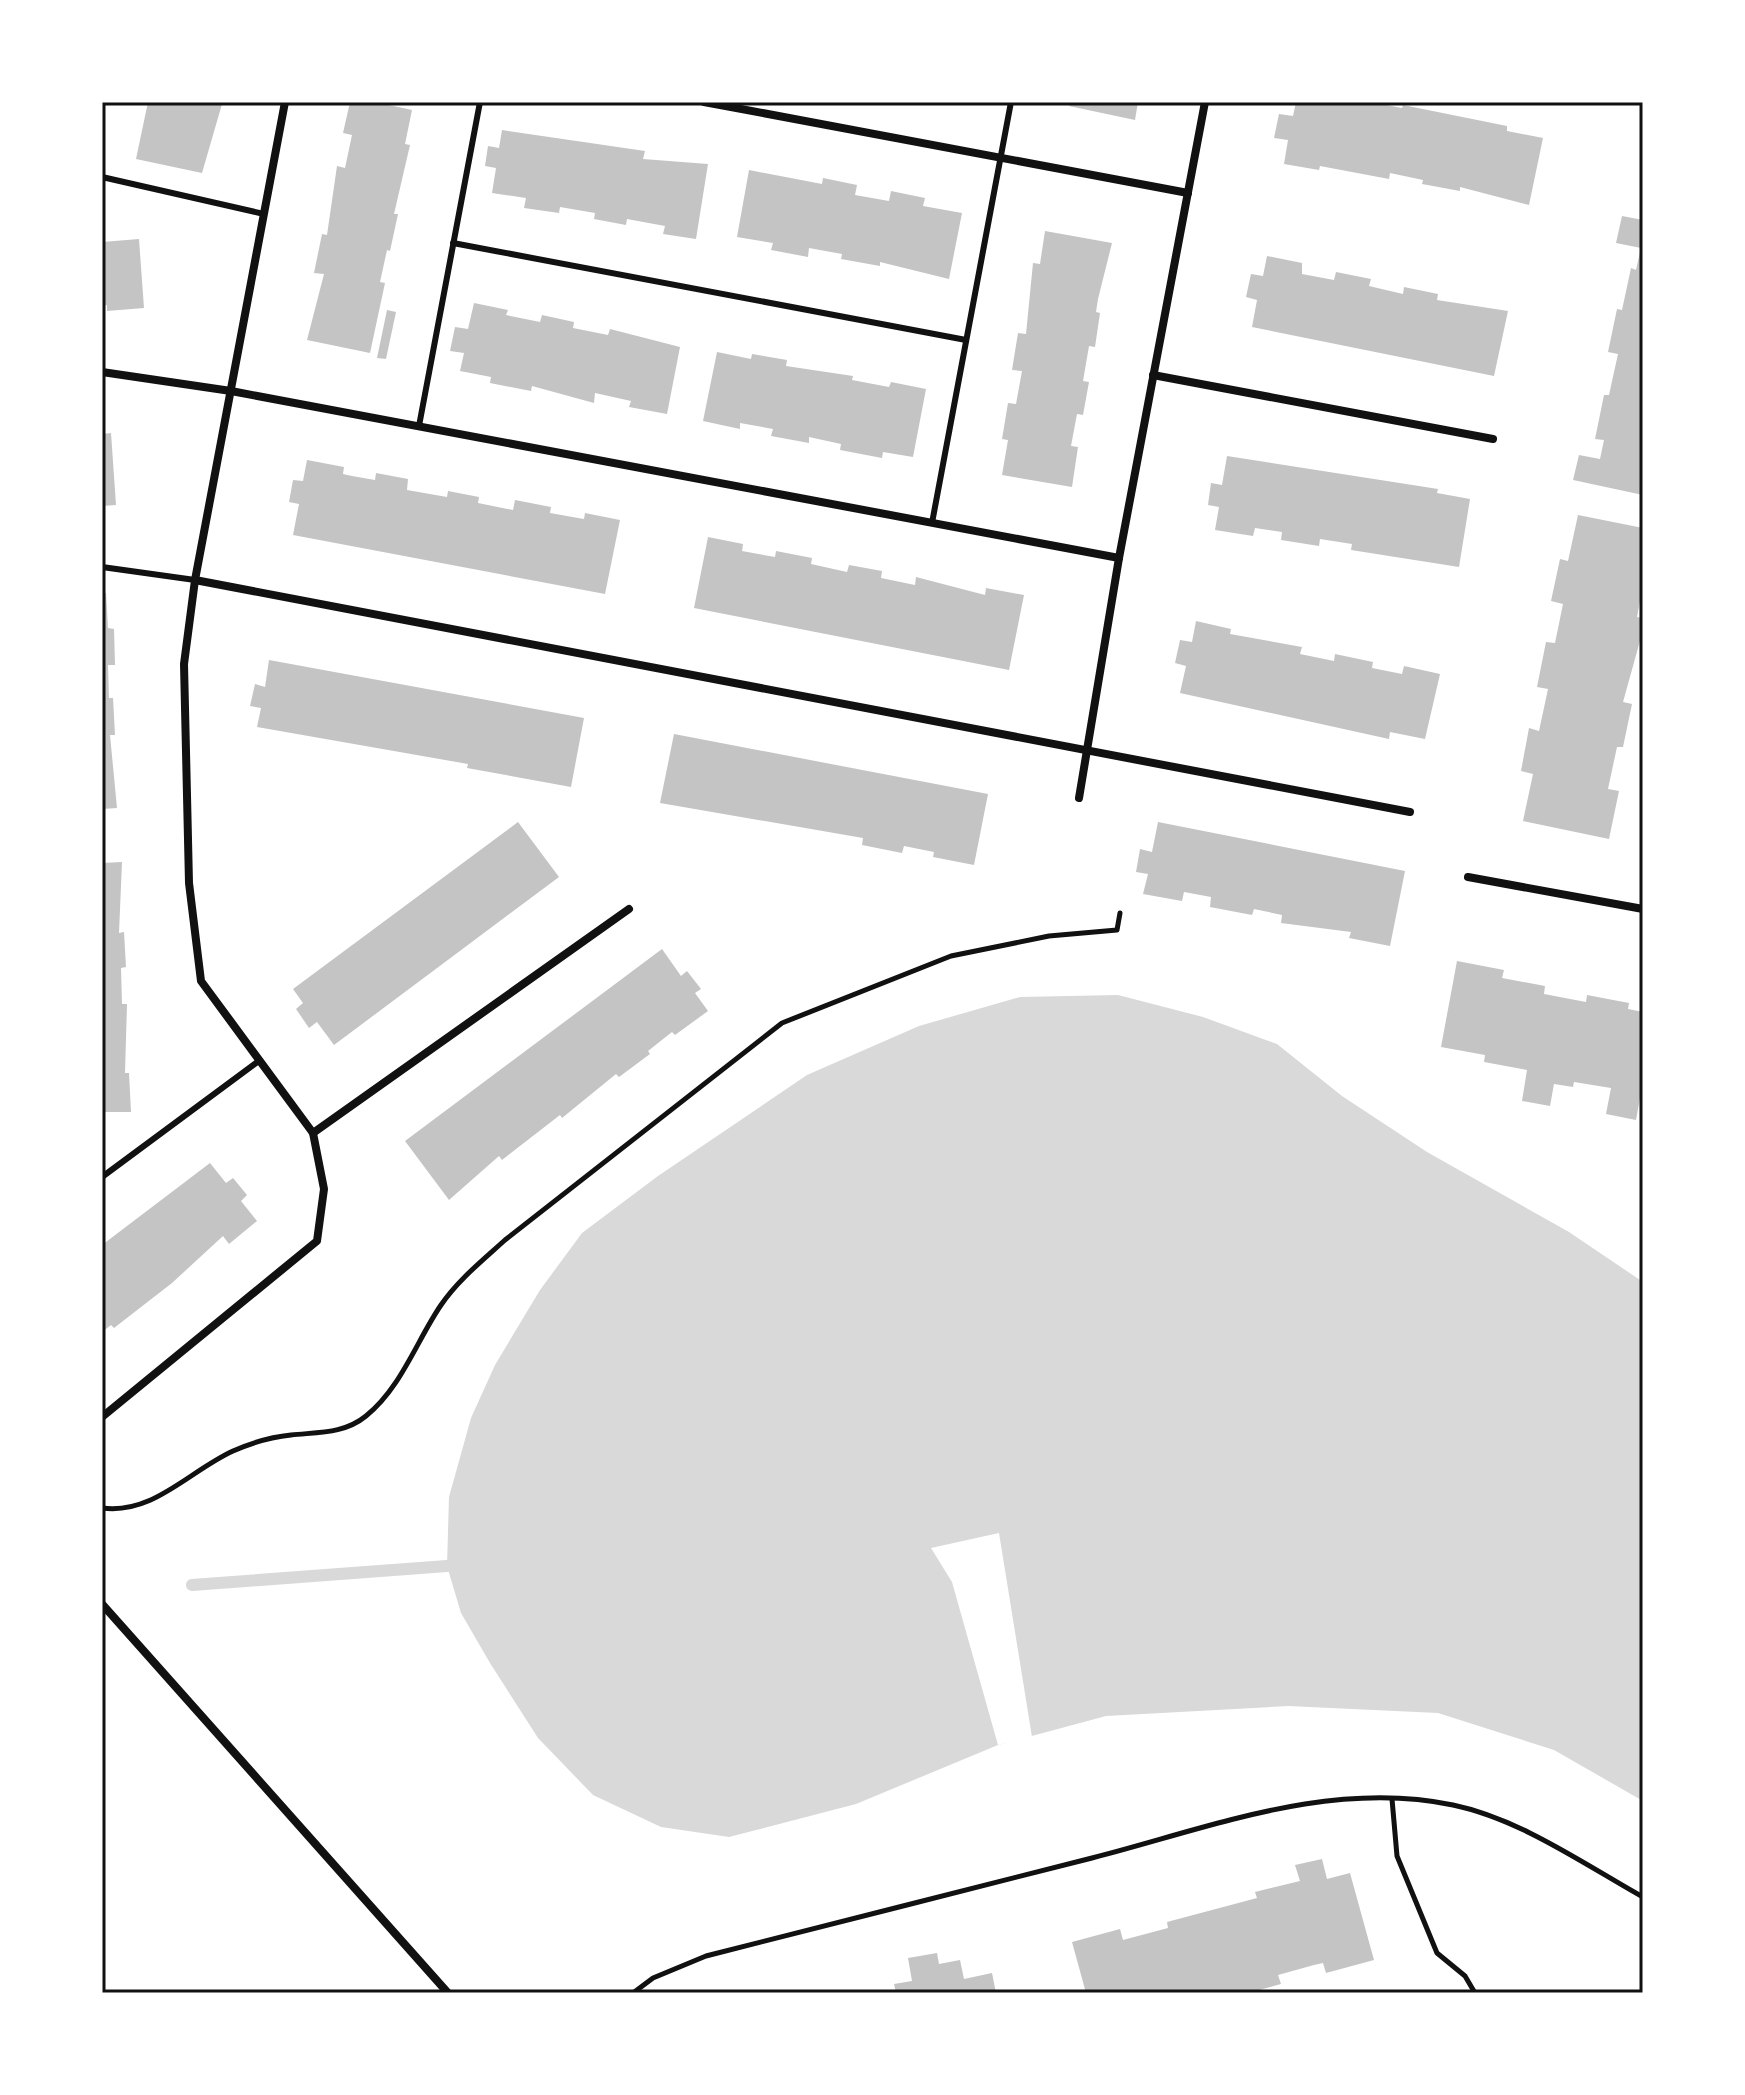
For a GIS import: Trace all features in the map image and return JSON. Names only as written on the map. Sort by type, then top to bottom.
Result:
[{"type":"street","points":[[102,1417],[317,1241],[324,1189],[313,1133],[201,981],[189,883],[184,664],[195,580],[285,102]]},
{"type":"street","points":[[704,102],[1188,193]]},
{"type":"street","points":[[1079,798],[1119,558],[1205,102]]},
{"type":"street","points":[[102,372],[231,391],[1119,558]]},
{"type":"street","points":[[1153,375],[1493,439]]},
{"type":"street","points":[[195,580],[1410,812]]},
{"type":"street","points":[[1468,877],[1643,909]]},
{"type":"street","points":[[313,1133],[629,909]]},
{"type":"street","points":[[102,1604],[448,1993]]},
{"type":"lane","points":[[419,426],[480,102]]},
{"type":"lane","points":[[932,523],[1011,102]]},
{"type":"lane","points":[[102,177],[264,214]]},
{"type":"lane","points":[[453,243],[966,340]]},
{"type":"lane","points":[[102,567],[195,580]]},
{"type":"lane","points":[[102,1177],[260,1060]]},
{"type":"path","points":[[102,1508],[126,1510],[150,1501],[231,1452],[261,1440],[326,1433],[348,1427],[368,1415],[419,1345],[443,1302],[472,1270],[505,1240],[782,1023],[951,956],[1049,936],[1117,930],[1120,913]]},
{"type":"path","points":[[1392,1799],[1397,1856],[1437,1953],[1465,1976],[1475,1993]]},
{"type":"path","points":[[633,1993],[653,1978],[706,1956],[1108,1854],[1215,1822],[1329,1802],[1392,1799],[1470,1809],[1518,1830],[1643,1897]]},
{"type":"shaded area","points":[[1118,995],[1203,1017],[1277,1044],[1342,1096],[1427,1152],[1569,1232],[1643,1282],[1643,1801],[1554,1750],[1438,1713],[1288,1706],[1106,1716],[998,1745],[856,1804],[729,1837],[661,1827],[593,1795],[538,1738],[461,1613],[447,1566],[449,1497],[471,1418],[495,1365],[540,1290],[582,1233],[658,1176],[807,1075],[919,1026],[1020,997]]},
{"type":"pier","points":[[999,1533],[1032,1737],[998,1745],[952,1582],[931,1548]]},
{"type":"building","points":[[148,102],[222,104],[202,173],[136,159]]},
{"type":"building","points":[[350,102],[375,102],[412,110],[405,144],[410,145],[394,214],[398,214],[390,251],[387,250],[380,282],[385,283],[370,353],[307,340],[324,274],[314,273],[322,234],[327,235],[337,166],[345,168],[352,135],[343,133]]},
{"type":"building","points":[[1070,102],[1138,102],[1135,120],[1069,106]]},
{"type":"building","points":[[1296,102],[1371,102],[1402,108],[1403,105],[1507,126],[1507,131],[1543,138],[1529,205],[1460,187],[1460,191],[1422,184],[1423,180],[1390,173],[1389,179],[1320,166],[1319,170],[1284,164],[1288,140],[1274,138],[1279,114],[1293,116]]},
{"type":"building","points":[[502,130],[645,151],[643,159],[708,164],[696,239],[663,234],[665,226],[627,219],[626,225],[594,219],[595,213],[560,207],[559,213],[524,208],[526,198],[492,193],[496,168],[485,166],[488,146],[499,148]]},
{"type":"building","points":[[749,170],[822,184],[823,178],[857,185],[855,195],[889,201],[891,191],[925,198],[923,206],[962,213],[949,279],[880,262],[880,266],[841,259],[842,254],[809,248],[808,257],[771,250],[773,243],[737,237]]},
{"type":"building","points":[[1622,216],[1643,220],[1643,495],[1573,480],[1579,455],[1600,459],[1604,440],[1595,439],[1604,395],[1609,395],[1618,354],[1608,352],[1617,309],[1622,310],[1631,268],[1636,270],[1641,248],[1616,243]]},
{"type":"building","points":[[1045,231],[1112,243],[1098,299],[1096,312],[1100,313],[1095,347],[1089,346],[1083,381],[1089,382],[1083,415],[1077,414],[1071,446],[1078,447],[1072,487],[1002,475],[1008,440],[1002,439],[1008,403],[1016,404],[1022,371],[1012,370],[1018,333],[1026,334],[1033,263],[1040,264]]},
{"type":"building","points":[[139,239],[144,308],[107,311],[107,305],[102,306],[102,242]]},
{"type":"building","points":[[1267,256],[1302,263],[1302,274],[1334,280],[1336,272],[1371,279],[1369,286],[1403,294],[1404,287],[1438,294],[1437,300],[1508,311],[1494,376],[1252,327],[1257,300],[1246,297],[1251,274],[1263,276]]},
{"type":"building","points":[[474,303],[508,310],[506,315],[540,322],[542,315],[574,322],[573,328],[608,335],[610,329],[680,347],[667,414],[629,407],[631,401],[595,393],[594,403],[532,386],[531,391],[490,383],[491,377],[460,371],[464,353],[450,351],[455,327],[468,329]]},
{"type":"building","points":[[387,310],[396,312],[386,359],[377,358]]},
{"type":"building","points":[[717,352],[751,359],[752,354],[787,360],[786,366],[853,376],[852,380],[889,387],[891,382],[926,389],[913,457],[883,452],[882,458],[840,450],[841,444],[809,437],[809,443],[771,436],[773,429],[740,423],[740,429],[703,421]]},
{"type":"building","points":[[111,433],[116,505],[102,506],[102,434]]},
{"type":"building","points":[[1227,456],[1438,489],[1437,493],[1470,499],[1459,567],[1351,550],[1352,544],[1320,539],[1319,546],[1281,540],[1282,532],[1255,528],[1253,536],[1215,530],[1219,507],[1208,505],[1211,483],[1222,485]]},
{"type":"building","points":[[307,460],[344,467],[343,474],[352,476],[375,480],[376,473],[408,479],[407,490],[447,497],[448,491],[479,497],[478,503],[513,510],[515,500],[551,507],[550,513],[584,519],[585,513],[620,520],[605,594],[293,535],[299,504],[289,502],[293,480],[303,481]]},
{"type":"building","points":[[1578,515],[1643,528],[1643,585],[1637,617],[1643,618],[1643,630],[1623,702],[1632,704],[1623,747],[1617,747],[1608,789],[1619,791],[1609,839],[1523,821],[1533,774],[1521,771],[1529,728],[1539,731],[1548,689],[1537,687],[1546,642],[1555,643],[1563,604],[1551,601],[1560,559],[1568,561]]},
{"type":"building","points":[[708,537],[743,544],[742,551],[775,557],[776,551],[812,558],[811,564],[847,572],[849,565],[882,571],[881,578],[915,585],[916,577],[985,595],[986,588],[1024,595],[1009,670],[694,608]]},
{"type":"building","points":[[106,593],[108,628],[114,629],[115,665],[108,665],[109,698],[113,698],[115,735],[110,735],[117,808],[102,809],[102,594]]},
{"type":"building","points":[[1196,621],[1231,629],[1230,634],[1302,647],[1300,654],[1334,661],[1335,654],[1373,662],[1372,668],[1402,674],[1404,666],[1440,674],[1425,739],[1390,732],[1389,739],[1180,693],[1186,666],[1175,663],[1180,640],[1192,642]]},
{"type":"building","points":[[269,660],[584,718],[571,787],[467,768],[468,764],[257,727],[261,708],[250,706],[255,684],[265,687]]},
{"type":"building","points":[[674,734],[988,794],[974,865],[933,857],[934,852],[904,846],[902,853],[862,845],[863,838],[660,803]]},
{"type":"building","points":[[518,822],[559,877],[334,1045],[317,1022],[309,1028],[296,1009],[303,1003],[293,989]]},
{"type":"building","points":[[1158,822],[1405,871],[1390,946],[1349,938],[1351,932],[1281,923],[1282,915],[1254,909],[1252,915],[1210,907],[1211,897],[1184,892],[1182,901],[1143,894],[1148,874],[1136,872],[1140,849],[1152,852]]},
{"type":"building","points":[[122,862],[119,933],[124,932],[126,967],[121,968],[122,1004],[127,1004],[125,1073],[129,1073],[131,1112],[102,1112],[102,863]]},
{"type":"building","points":[[662,949],[681,976],[687,971],[701,989],[695,993],[708,1011],[675,1035],[672,1032],[648,1051],[650,1054],[619,1077],[616,1074],[562,1118],[560,1115],[502,1160],[499,1156],[449,1200],[405,1141]]},
{"type":"building","points":[[1457,961],[1504,970],[1502,978],[1545,986],[1544,994],[1586,1002],[1587,995],[1629,1003],[1628,1009],[1643,1012],[1643,1099],[1640,1098],[1636,1120],[1606,1114],[1611,1088],[1574,1082],[1573,1087],[1554,1084],[1550,1106],[1522,1101],[1527,1070],[1484,1062],[1485,1055],[1441,1047]]},
{"type":"building","points":[[210,1163],[226,1183],[233,1178],[247,1195],[241,1201],[257,1221],[229,1244],[223,1236],[172,1283],[114,1328],[111,1325],[102,1332],[102,1245]]},
{"type":"building","points":[[1322,1859],[1327,1879],[1350,1873],[1374,1960],[1326,1973],[1323,1963],[1314,1965],[1278,1975],[1281,1984],[1248,1993],[1086,1993],[1072,1942],[1120,1929],[1123,1940],[1168,1928],[1167,1922],[1257,1898],[1255,1892],[1300,1881],[1295,1865]]},
{"type":"building","points":[[937,1953],[939,1964],[960,1960],[964,1979],[992,1973],[996,1993],[896,1993],[894,1984],[912,1981],[908,1958]]},
{"type":"waterway","points":[[192,1585],[447,1566]]}]
